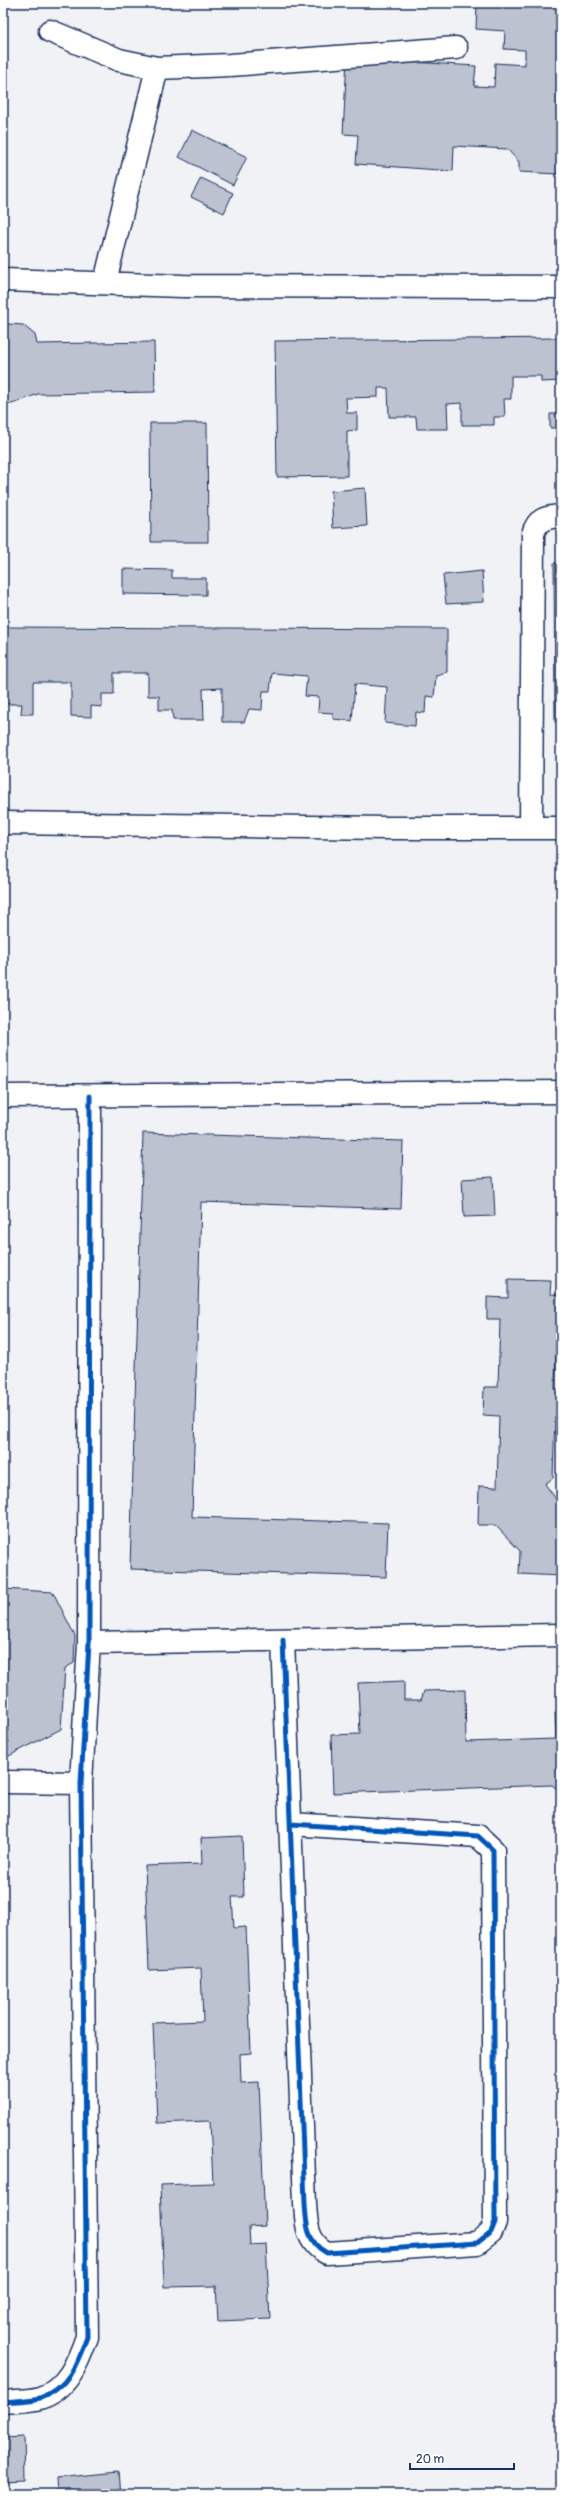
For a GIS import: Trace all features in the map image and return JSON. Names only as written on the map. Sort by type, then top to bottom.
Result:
[{"type":"street","points":[[50,31],[119,60],[157,68],[230,65],[456,48]]},
{"type":"street","points":[[105,282],[157,68]]},
{"type":"street","points":[[3,280],[105,282],[191,286],[561,287]]},
{"type":"street","points":[[531,828],[533,534],[535,527],[540,520],[561,516]]},
{"type":"street","points":[[3,823],[388,828],[561,828]]},
{"type":"street","points":[[3,1096],[488,1091],[561,1092]]},
{"type":"street","points":[[3,2402],[40,2398],[60,2386],[76,2368],[87,2337],[81,1783],[89,1643],[90,1096]]},
{"type":"street","points":[[89,1643],[561,1636]]},
{"type":"street","points":[[283,1640],[305,2216],[311,2240],[318,2248],[327,2253],[477,2243],[488,2235],[495,2222],[493,1850],[478,1836],[291,1824]]},
{"type":"street","points":[[3,1782],[81,1783]]},
{"type":"building","points":[[477,3],[561,3],[561,140],[558,174],[519,172],[519,162],[507,149],[454,146],[453,171],[356,164],[358,135],[343,134],[347,58],[476,66],[474,86],[494,87],[495,63],[525,65],[525,50],[504,49],[505,31],[476,29]]},
{"type":"building","points":[[192,130],[247,157],[233,185],[179,157]]},
{"type":"building","points":[[201,178],[233,193],[224,213],[191,197]]},
{"type":"building","points":[[9,324],[23,325],[35,335],[37,344],[154,342],[155,392],[38,394],[12,404],[3,403],[3,326]]},
{"type":"building","points":[[561,338],[561,381],[541,382],[541,376],[511,376],[511,399],[504,399],[505,417],[494,417],[494,425],[462,425],[462,403],[447,404],[448,429],[417,429],[416,417],[389,417],[388,388],[378,388],[378,397],[346,398],[347,413],[357,413],[357,430],[347,431],[347,476],[277,477],[275,341]]},
{"type":"building","points":[[550,414],[561,414],[561,464],[559,464],[558,428],[550,428]]},
{"type":"building","points":[[150,423],[207,423],[208,542],[151,542]]},
{"type":"building","points":[[365,488],[367,526],[333,528],[331,491]]},
{"type":"building","points":[[554,563],[561,563],[561,722],[555,722]]},
{"type":"building","points":[[123,569],[172,570],[172,578],[206,578],[206,595],[123,594]]},
{"type":"building","points":[[482,571],[484,602],[446,604],[443,575]]},
{"type":"building","points":[[3,627],[447,629],[447,672],[436,675],[434,697],[426,696],[425,713],[416,712],[415,726],[385,723],[387,687],[355,684],[352,721],[333,719],[333,713],[318,712],[319,697],[305,696],[307,676],[272,673],[270,691],[263,691],[262,710],[249,709],[244,722],[222,722],[222,688],[203,689],[204,720],[173,720],[172,710],[159,710],[159,696],[148,696],[148,673],[114,673],[114,694],[102,694],[102,707],[91,706],[91,717],[71,716],[71,682],[33,682],[33,714],[21,714],[22,704],[4,704]]},
{"type":"building","points":[[143,1133],[403,1141],[401,1209],[201,1202],[192,1517],[388,1523],[386,1577],[130,1569]]},
{"type":"building","points":[[493,1177],[495,1216],[464,1217],[462,1179]]},
{"type":"building","points":[[508,1279],[551,1280],[550,1294],[561,1295],[561,1322],[557,1322],[555,1389],[561,1389],[561,1417],[555,1416],[553,1478],[545,1484],[561,1506],[561,1576],[519,1574],[520,1551],[495,1525],[478,1525],[479,1486],[497,1487],[499,1416],[483,1415],[484,1387],[498,1387],[500,1319],[487,1319],[487,1297],[508,1298]]},
{"type":"building","points":[[3,1589],[53,1592],[75,1636],[74,1663],[65,1668],[61,1729],[5,1758]]},
{"type":"building","points":[[404,1681],[404,1700],[421,1700],[424,1691],[465,1690],[466,1742],[556,1739],[555,1713],[561,1713],[561,1792],[552,1785],[333,1793],[331,1735],[360,1734],[358,1683]]},
{"type":"building","points":[[242,1836],[244,1897],[232,1897],[234,1928],[246,1927],[251,2053],[240,2054],[241,2083],[259,2082],[265,2226],[249,2227],[250,2245],[266,2244],[270,2319],[218,2321],[216,2286],[164,2287],[160,2185],[213,2183],[210,2121],[157,2123],[153,2023],[203,2021],[201,1968],[149,1970],[145,1866],[202,1864],[201,1838]]},
{"type":"building","points":[[24,2437],[25,2480],[3,2481],[3,2438]]},
{"type":"building","points":[[119,2472],[121,2494],[57,2494],[56,2478]]},
{"type":"cycle path","points":[[3,2402],[40,2398],[50,2394],[58,2388],[71,2374],[87,2337],[81,1783],[89,1643],[90,1096]]},
{"type":"cycle path","points":[[283,1640],[305,2203],[309,2232],[315,2244],[327,2253],[477,2243],[491,2232],[495,2222],[493,1850],[478,1836],[291,1824]]}]
